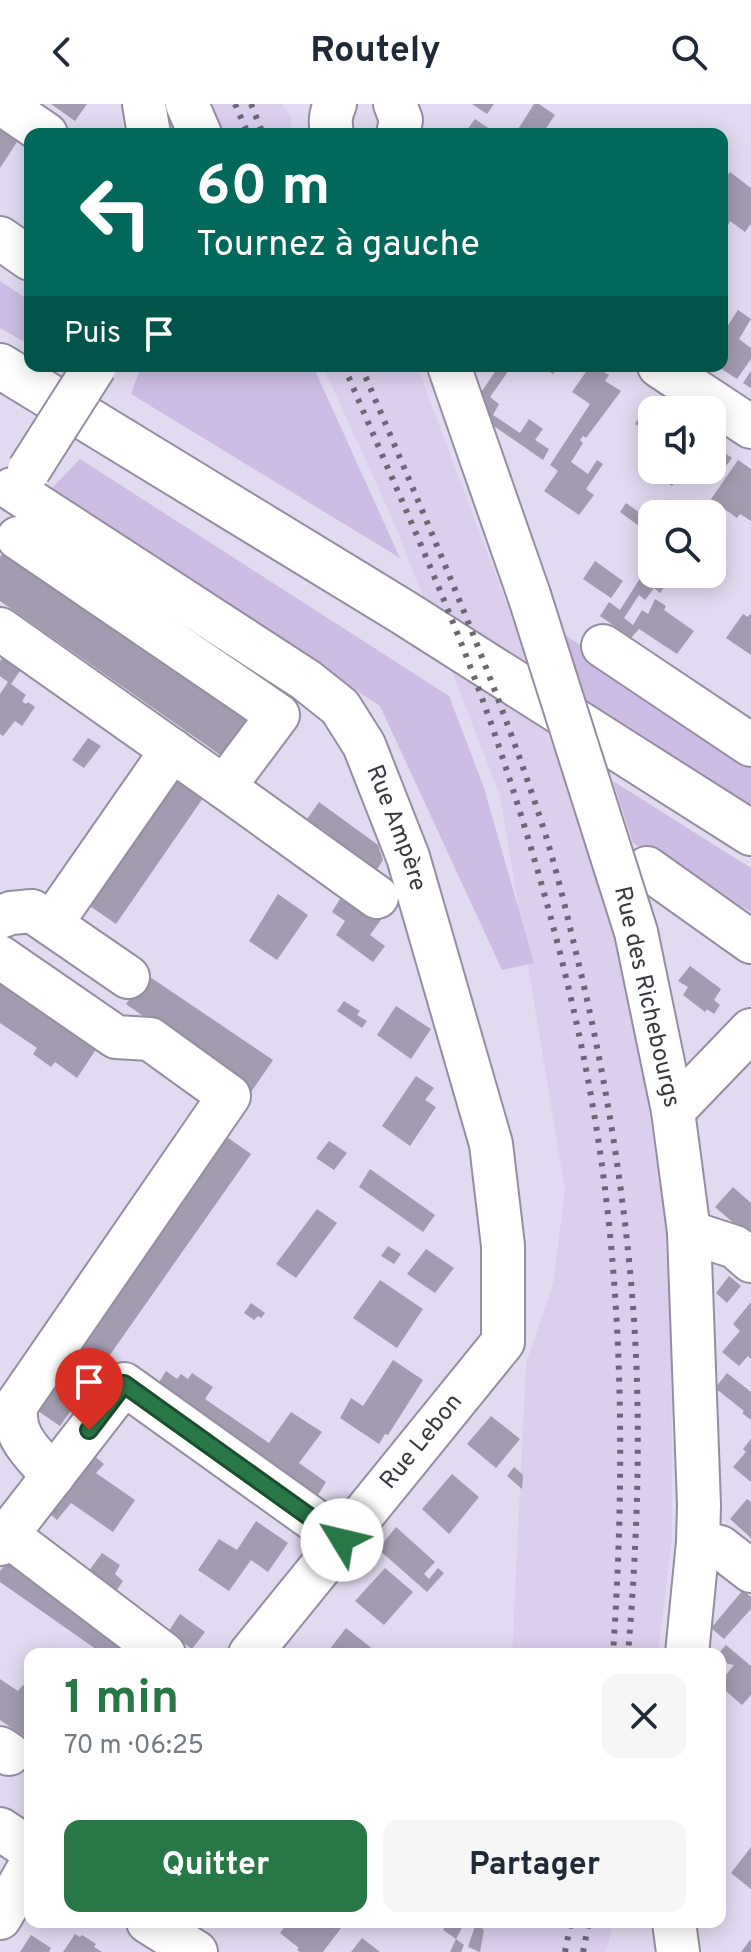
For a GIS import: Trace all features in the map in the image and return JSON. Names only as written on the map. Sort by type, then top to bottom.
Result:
[{"type":"main road","points":[[0,366],[403,612],[751,833]]},
{"type":"street","points":[[2,104],[37,128]]},
{"type":"street","points":[[144,104],[148,128]]},
{"type":"street","points":[[187,104],[197,128]]},
{"type":"street","points":[[331,128],[331,113],[335,104]]},
{"type":"street","points":[[0,238],[24,255]]},
{"type":"street","points":[[91,372],[15,500],[278,715],[224,787]]},
{"type":"street","name":"Rue des Richebourgs","points":[[451,372],[529,595],[636,932],[673,1111],[689,1232],[698,1489],[698,1542],[688,1648]]},
{"type":"street","points":[[668,372],[751,427]]},
{"type":"street","name":"Rue Ampère","points":[[15,500],[306,680],[340,707],[364,745],[408,857],[491,1144],[503,1246],[503,1342]]},
{"type":"street","points":[[0,629],[377,897]]},
{"type":"street","points":[[603,646],[751,745]]},
{"type":"street","points":[[51,924],[172,750]]},
{"type":"street","points":[[647,868],[751,942]]},
{"type":"street","points":[[0,917],[32,911],[128,977]]},
{"type":"street","points":[[0,957],[116,1037],[150,1039],[229,1096],[17,1404],[17,1429],[23,1441],[53,1476]]},
{"type":"street","points":[[673,1111],[751,1030]]},
{"type":"street","points":[[689,1232],[735,1247],[751,1261]]},
{"type":"street","name":"Rue Lebon","points":[[255,1648],[503,1342]]},
{"type":"street","points":[[156,1648],[4,1540],[124,1384],[342,1540]]},
{"type":"street","points":[[698,1542],[720,1547],[751,1571]]},
{"type":"street","points":[[0,1829],[24,1845]]},
{"type":"street","points":[[0,1918],[24,1876]]},
{"type":"street","points":[[158,1928],[196,1952]]},
{"type":"street","points":[[675,1928],[678,1952]]},
{"type":"shaded area","points":[[206,104],[282,104],[291,116],[291,128],[216,128]]},
{"type":"shaded area","points":[[0,281],[24,297],[24,342],[0,328]]},
{"type":"shaded area","points":[[139,372],[316,372],[400,558],[131,394]]},
{"type":"shaded area","points":[[326,372],[419,372],[516,629],[548,735],[584,826],[626,960],[671,1257],[672,1539],[659,1648],[512,1648],[526,1364],[553,1284],[565,1190],[500,796],[396,527]]},
{"type":"shaded area","points":[[80,459],[449,696],[484,788],[534,963],[502,970],[380,706],[51,489]]},
{"type":"shaded area","points":[[563,634],[751,755],[751,805],[586,704]]},
{"type":"shaded area","points":[[613,781],[751,868],[751,912],[633,843]]},
{"type":"shaded area","points":[[481,1928],[612,1928],[606,1952],[476,1952]]},
{"type":"building","points":[[51,104],[87,104],[75,121]]},
{"type":"building","points":[[472,104],[494,104],[487,114]]},
{"type":"building","points":[[534,104],[555,115],[546,128],[519,128]]},
{"type":"building","points":[[475,119],[488,128],[468,128]]},
{"type":"building","points":[[0,130],[17,142],[0,168]]},
{"type":"building","points":[[730,172],[751,188],[751,224],[745,232],[730,221],[728,225]]},
{"type":"building","points":[[738,310],[751,319],[739,339],[751,348],[751,359],[737,379],[726,372],[728,325]]},
{"type":"building","points":[[751,371],[751,388],[743,383]]},
{"type":"building","points":[[495,372],[508,372],[490,397],[499,404],[493,415],[520,433],[529,419],[543,429],[535,440],[549,449],[543,460],[488,422],[477,398]]},
{"type":"building","points":[[586,372],[604,372],[609,375],[605,381],[621,391],[586,438],[583,436],[580,440],[583,443],[571,462],[588,474],[597,460],[603,464],[586,489],[594,495],[579,515],[544,491],[558,471],[550,465],[590,404],[572,392]]},
{"type":"building","points":[[738,460],[751,469],[751,521],[740,514],[737,518],[726,510],[726,500],[711,499],[721,484],[726,484],[726,477]]},
{"type":"building","points":[[626,503],[638,512],[638,525],[620,512]]},
{"type":"building","points":[[6,548],[256,722],[229,761],[0,601],[0,557]]},
{"type":"building","points":[[595,561],[623,581],[611,598],[583,579]]},
{"type":"building","points":[[638,582],[638,588],[654,588],[645,600],[639,595],[624,618],[633,625],[642,610],[648,614],[655,599],[666,606],[664,610],[694,631],[677,654],[639,629],[631,638],[600,616],[609,602],[620,610]]},
{"type":"building","points":[[751,613],[751,655],[726,638],[743,614],[748,617]]},
{"type":"building","points":[[4,656],[22,668],[11,684],[26,695],[22,701],[35,707],[22,726],[15,721],[3,736],[0,734],[0,694],[8,682],[0,676],[0,661]]},
{"type":"building","points":[[88,738],[101,746],[84,768],[72,760]]},
{"type":"building","points":[[171,777],[203,798],[116,924],[84,902]]},
{"type":"building","points":[[319,802],[378,845],[383,860],[376,871],[307,819]]},
{"type":"building","points":[[278,894],[308,915],[277,960],[249,941]]},
{"type":"building","points":[[353,896],[383,917],[370,935],[385,946],[373,962],[336,935],[345,921],[332,912],[340,899],[348,904]]},
{"type":"building","points":[[690,966],[721,989],[714,1000],[720,1005],[714,1014],[707,1009],[705,1012],[683,995],[688,987],[678,981]]},
{"type":"building","points":[[147,975],[273,1060],[251,1092],[126,1004]]},
{"type":"building","points":[[0,981],[97,1048],[77,1078],[55,1062],[51,1067],[33,1054],[37,1048],[0,1023]]},
{"type":"building","points":[[344,1001],[360,1011],[357,1015],[367,1021],[362,1028],[337,1011]]},
{"type":"building","points":[[396,1006],[431,1029],[411,1059],[377,1035]]},
{"type":"building","points":[[416,1076],[434,1088],[425,1100],[436,1107],[410,1146],[382,1126]]},
{"type":"building","points":[[221,1133],[251,1154],[60,1426],[29,1405]]},
{"type":"building","points":[[329,1141],[347,1153],[334,1170],[316,1158]]},
{"type":"building","points":[[370,1169],[435,1215],[423,1232],[359,1187]]},
{"type":"building","points":[[733,1187],[751,1203],[751,1238],[715,1207]]},
{"type":"building","points":[[317,1209],[337,1223],[296,1278],[276,1264]]},
{"type":"building","points":[[388,1246],[401,1254],[394,1264],[381,1256]]},
{"type":"building","points":[[426,1249],[454,1268],[435,1293],[407,1274]]},
{"type":"building","points":[[729,1276],[741,1286],[727,1303],[716,1293]]},
{"type":"building","points":[[380,1280],[423,1309],[397,1348],[353,1318]]},
{"type":"building","points":[[751,1302],[751,1359],[748,1356],[739,1366],[722,1352],[740,1331],[733,1324]]},
{"type":"building","points":[[251,1303],[265,1313],[261,1318],[258,1316],[254,1320],[244,1313]]},
{"type":"building","points":[[393,1360],[423,1380],[379,1444],[340,1418],[351,1398],[363,1406]]},
{"type":"building","points":[[166,1371],[177,1379],[181,1374],[188,1379],[192,1373],[213,1387],[205,1399],[269,1443],[291,1412],[322,1432],[299,1463],[326,1482],[313,1503],[153,1392]]},
{"type":"building","points":[[727,1373],[751,1392],[751,1420],[715,1388]]},
{"type":"building","points":[[491,1416],[520,1439],[496,1468],[467,1444]]},
{"type":"building","points":[[751,1439],[751,1482],[733,1467],[746,1452],[743,1449]]},
{"type":"building","points":[[86,1449],[104,1464],[96,1473],[135,1500],[113,1532],[71,1503],[57,1520],[39,1505]]},
{"type":"building","points":[[514,1467],[523,1475],[522,1489],[507,1476]]},
{"type":"building","points":[[452,1474],[479,1497],[449,1534],[422,1509]]},
{"type":"building","points":[[747,1499],[751,1502],[751,1538],[730,1519]]},
{"type":"building","points":[[256,1521],[288,1543],[268,1572],[251,1560],[229,1591],[198,1570],[219,1539],[237,1550]]},
{"type":"building","points":[[396,1527],[435,1562],[424,1574],[429,1579],[438,1568],[444,1573],[427,1592],[378,1549]]},
{"type":"building","points":[[102,1553],[120,1565],[115,1574],[123,1581],[116,1591],[88,1572]]},
{"type":"building","points":[[10,1558],[137,1648],[94,1648],[0,1582],[0,1571]]},
{"type":"building","points":[[385,1568],[413,1592],[384,1625],[355,1601]]},
{"type":"building","points":[[743,1590],[751,1597],[751,1609],[724,1639],[711,1628]]},
{"type":"building","points":[[180,1614],[205,1632],[191,1648],[168,1632]]},
{"type":"building","points":[[346,1628],[371,1648],[331,1648]]},
{"type":"building","points":[[726,1645],[751,1666],[751,1695],[742,1705],[726,1691],[726,1675],[734,1665],[726,1662],[726,1648],[723,1648]]},
{"type":"building","points":[[0,1679],[18,1691],[23,1685],[24,1736],[0,1720]]},
{"type":"building","points":[[24,1745],[24,1771],[13,1763]]},
{"type":"building","points":[[751,1847],[751,1889],[731,1873]]},
{"type":"building","points":[[284,1928],[341,1928],[323,1952],[300,1952],[280,1933]]},
{"type":"building","points":[[444,1928],[462,1928],[456,1939],[443,1930]]},
{"type":"building","points":[[474,1928],[482,1928],[484,1930],[480,1952],[468,1947]]},
{"type":"building","points":[[75,1934],[96,1944],[94,1947],[102,1952],[63,1952]]},
{"type":"building","points":[[31,1935],[51,1948],[49,1952],[20,1952]]},
{"type":"building","points":[[362,1938],[380,1952],[351,1952]]},
{"type":"building","points":[[456,1939],[464,1945],[461,1952],[450,1952]]},
{"type":"building","points":[[751,1939],[751,1952],[741,1952]]},
{"type":"railway","points":[[235,104],[245,128]]},
{"type":"railway","points":[[251,104],[261,128]]},
{"type":"railway","points":[[347,372],[441,593],[494,732],[548,907],[577,1025],[599,1145],[617,1318],[620,1486],[613,1648]]},
{"type":"railway","points":[[364,372],[458,598],[525,774],[559,884],[597,1049],[624,1212],[635,1338],[638,1474],[628,1648]]},
{"type":"railway","points":[[565,1952],[570,1928]]},
{"type":"railway","points":[[583,1952],[588,1928]]},
{"type":"route","points":[[89,1430],[124,1384],[342,1540]]}]
